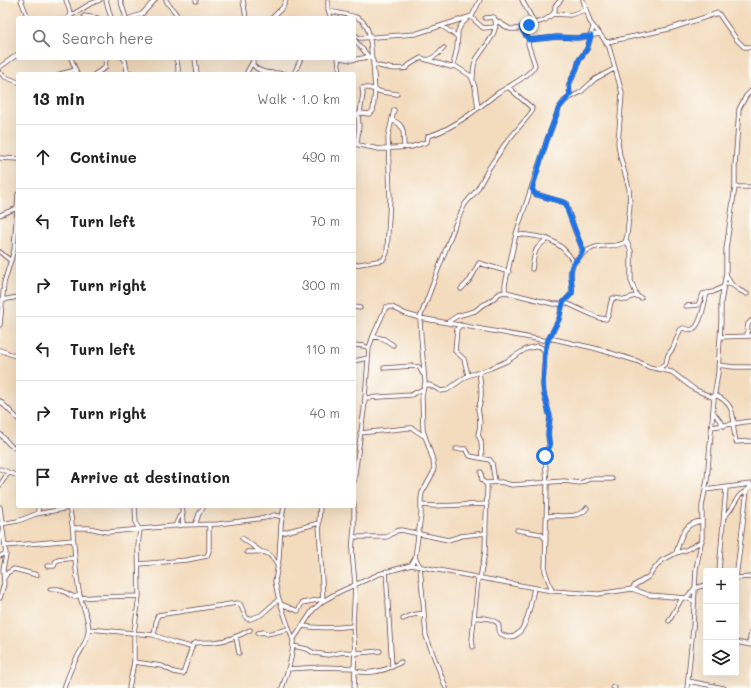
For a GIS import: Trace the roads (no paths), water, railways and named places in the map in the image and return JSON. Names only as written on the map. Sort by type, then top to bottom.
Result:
[{"type":"street","points":[[21,0],[27,16]]},
{"type":"street","points":[[66,0],[71,15],[100,0]]},
{"type":"street","points":[[106,0],[110,16]]},
{"type":"street","points":[[120,0],[125,16]]},
{"type":"street","points":[[136,16],[142,14],[155,0]]},
{"type":"street","points":[[166,0],[178,16]]},
{"type":"street","points":[[243,0],[246,16]]},
{"type":"street","points":[[274,16],[283,7],[286,0]]},
{"type":"street","points":[[328,0],[328,9],[331,16]]},
{"type":"street","points":[[455,66],[454,61],[459,28],[470,17],[480,0]]},
{"type":"street","points":[[522,0],[534,22]]},
{"type":"street","points":[[485,18],[494,17],[495,20],[510,29],[517,29],[534,22],[545,20],[553,14],[555,6],[561,0]]},
{"type":"street","points":[[583,0],[590,22],[609,47],[622,93],[618,134],[619,152],[629,188],[630,204],[626,240],[631,251],[631,281],[637,296]]},
{"type":"street","points":[[80,10],[83,16]]},
{"type":"street","points":[[553,14],[570,14],[585,10]]},
{"type":"street","points":[[330,11],[343,16]]},
{"type":"street","points":[[606,42],[669,29],[718,13],[737,40],[744,46],[751,47]]},
{"type":"street","points":[[529,25],[530,15]]},
{"type":"street","points":[[356,36],[359,38],[415,34],[470,17]]},
{"type":"street","points":[[470,17],[483,28],[496,27]]},
{"type":"street","points":[[356,18],[359,18],[366,26],[370,37],[370,58]]},
{"type":"street","points":[[478,108],[473,80],[475,60],[489,41],[496,27],[495,20]]},
{"type":"street","points":[[442,26],[458,37]]},
{"type":"street","points":[[569,98],[569,84],[577,68],[579,60],[587,49],[593,27]]},
{"type":"street","points":[[397,94],[362,88],[363,94],[356,144],[376,149],[416,146],[427,142],[428,136],[454,124],[508,87],[534,68],[534,63],[528,44],[529,40],[521,28]]},
{"type":"street","points":[[529,40],[557,37],[576,38],[599,34]]},
{"type":"street","points":[[356,41],[370,58],[373,64],[375,90],[374,108],[372,113],[356,113]]},
{"type":"street","points":[[429,60],[444,48]]},
{"type":"street","points":[[0,67],[16,55]]},
{"type":"street","points":[[356,59],[370,58]]},
{"type":"street","points":[[373,64],[401,69],[407,68],[419,58],[455,66],[468,73],[473,80]]},
{"type":"street","points":[[72,60],[77,72]]},
{"type":"street","points":[[102,72],[105,68],[106,60]]},
{"type":"street","points":[[125,60],[127,71],[129,72]]},
{"type":"street","points":[[177,60],[178,72]]},
{"type":"street","points":[[195,60],[197,72]]},
{"type":"street","points":[[247,72],[253,60]]},
{"type":"street","points":[[253,60],[254,68],[265,72]]},
{"type":"street","points":[[295,72],[300,60]]},
{"type":"street","points":[[339,60],[340,72]]},
{"type":"street","points":[[506,292],[504,289],[509,272],[516,234],[559,108],[564,101],[581,92],[595,79],[614,69]]},
{"type":"street","points":[[0,73],[5,77],[16,81]]},
{"type":"street","points":[[411,566],[415,558],[421,515],[422,493],[431,479],[434,468],[430,450],[424,436],[422,416],[424,376],[420,337],[420,318],[455,225],[465,204],[477,190],[505,144],[531,113],[532,108],[529,104],[524,103],[508,87]]},
{"type":"street","points":[[687,688],[696,569],[702,541],[702,522],[718,365],[721,302],[726,274],[726,249],[735,187],[739,109],[746,96],[751,91]]},
{"type":"street","points":[[356,265],[380,261],[386,256],[390,198],[388,137],[394,110]]},
{"type":"street","points":[[392,120],[399,123],[402,127],[404,147]]},
{"type":"street","points":[[0,158],[16,159]]},
{"type":"street","points":[[735,187],[751,188]]},
{"type":"street","points":[[532,189],[535,194],[566,203],[582,248],[582,255]]},
{"type":"street","points":[[0,215],[16,208]]},
{"type":"street","points":[[516,234],[539,236],[548,239],[559,245],[568,253],[574,263]]},
{"type":"street","points":[[532,269],[535,252],[538,247],[548,239]]},
{"type":"street","points":[[552,591],[545,570],[547,482],[545,453],[550,446],[548,434],[550,417],[543,385],[545,352],[548,340],[559,319],[563,303],[572,293],[571,271],[574,263],[582,255],[597,247],[620,245],[626,240]]},
{"type":"street","points":[[0,325],[1,294],[16,241]]},
{"type":"street","points":[[0,252],[11,261]]},
{"type":"street","points":[[461,289],[470,280],[479,264],[509,272]]},
{"type":"street","points":[[726,274],[730,284],[747,294]]},
{"type":"street","points":[[686,306],[698,305],[703,294],[713,292],[730,284]]},
{"type":"street","points":[[448,322],[457,316],[475,311],[500,293],[506,292],[553,304],[563,303],[599,318],[606,319],[609,316],[610,302],[613,298],[626,300],[637,296],[641,298]]},
{"type":"street","points":[[658,369],[666,362],[668,354],[673,348],[680,330],[683,328],[692,330],[694,328],[701,317],[707,293]]},
{"type":"street","points":[[2,300],[16,297]]},
{"type":"street","points":[[356,307],[360,308]]},
{"type":"street","points":[[356,461],[365,398],[369,348],[384,310],[387,307],[392,307],[406,314],[420,318],[594,348],[637,361],[649,367],[675,373],[694,389],[723,399],[732,410],[736,442],[751,441]]},
{"type":"street","points":[[720,337],[749,335],[748,324],[751,320]]},
{"type":"street","points":[[461,325],[457,329],[455,351],[464,359],[468,376]]},
{"type":"street","points":[[373,336],[384,339],[393,344]]},
{"type":"street","points":[[365,398],[411,395],[430,385],[441,391],[451,389],[468,376],[501,364],[526,349],[538,346],[548,340]]},
{"type":"street","points":[[356,345],[369,348]]},
{"type":"street","points":[[538,346],[545,352]]},
{"type":"street","points":[[0,350],[16,356]]},
{"type":"street","points":[[356,361],[368,358]]},
{"type":"street","points":[[718,365],[751,367]]},
{"type":"street","points":[[384,368],[419,367],[424,376]]},
{"type":"street","points":[[479,372],[481,392],[478,409],[480,415],[478,436],[481,441],[482,458]]},
{"type":"street","points":[[0,401],[16,417]]},
{"type":"street","points":[[713,412],[724,426]]},
{"type":"street","points":[[712,427],[734,425],[750,421],[751,426]]},
{"type":"street","points":[[356,430],[412,428],[424,436]]},
{"type":"street","points":[[0,434],[16,448]]},
{"type":"street","points":[[456,449],[466,449],[470,456],[490,460],[492,463],[495,482]]},
{"type":"street","points":[[0,469],[16,475]]},
{"type":"street","points":[[473,647],[472,639],[474,618],[479,578],[485,552],[486,533],[486,483],[483,481],[481,472]]},
{"type":"street","points":[[0,485],[8,473]]},
{"type":"street","points":[[486,483],[501,482],[512,485],[564,480],[580,483],[590,479],[612,479]]},
{"type":"street","points":[[705,490],[751,485]]},
{"type":"street","points":[[737,568],[747,492],[751,485]]},
{"type":"street","points":[[719,568],[726,488]]},
{"type":"street","points":[[724,517],[730,511],[740,495],[747,492]]},
{"type":"street","points":[[421,505],[435,506],[487,504]]},
{"type":"street","points":[[0,507],[1,524],[6,553],[3,570],[5,577]]},
{"type":"street","points":[[37,514],[38,508]]},
{"type":"street","points":[[1,524],[18,521],[37,514],[64,508]]},
{"type":"street","points":[[64,688],[89,630],[88,621],[80,596],[74,558],[73,528],[69,508]]},
{"type":"street","points":[[129,688],[134,662],[134,633],[138,596],[139,529],[136,524],[135,508]]},
{"type":"street","points":[[182,508],[183,525]]},
{"type":"street","points":[[195,525],[203,508]]},
{"type":"street","points":[[282,688],[293,646],[293,640],[279,599],[275,581],[284,508]]},
{"type":"street","points":[[320,508],[323,600]]},
{"type":"street","points":[[354,508],[352,561],[356,584],[353,626],[355,653],[354,688]]},
{"type":"street","points":[[547,516],[577,515],[585,511],[587,508]]},
{"type":"street","points":[[175,526],[179,517],[183,513]]},
{"type":"street","points":[[73,528],[90,528],[107,532],[183,525],[209,525],[243,521],[274,515],[283,517]]},
{"type":"street","points":[[676,553],[683,531],[695,522],[702,522]]},
{"type":"street","points":[[281,532],[320,523]]},
{"type":"street","points":[[139,564],[187,560],[207,556],[210,551],[209,525]]},
{"type":"street","points":[[353,537],[386,537],[398,530],[448,540],[461,536],[486,533]]},
{"type":"street","points":[[517,530],[541,534],[546,541]]},
{"type":"street","points":[[242,538],[260,551],[272,555],[278,566]]},
{"type":"street","points":[[5,546],[73,540]]},
{"type":"street","points":[[632,589],[635,585],[648,577],[662,561],[702,541]]},
{"type":"street","points":[[246,552],[260,551]]},
{"type":"street","points":[[0,556],[6,553]]},
{"type":"street","points":[[47,566],[54,566],[58,560],[74,558]]},
{"type":"street","points":[[415,558],[420,566],[428,645],[446,688]]},
{"type":"street","points":[[293,640],[315,607],[323,600],[386,571],[411,566],[420,566],[552,591],[598,594],[632,589],[654,596],[684,598],[694,601]]},
{"type":"street","points":[[0,598],[7,572],[14,569],[37,575]]},
{"type":"street","points":[[386,571],[392,667]]},
{"type":"street","points":[[739,578],[751,577]]},
{"type":"street","points":[[669,620],[684,598],[695,588],[703,587]]},
{"type":"street","points":[[474,618],[483,617],[496,622],[500,633],[509,637],[518,634],[524,628],[534,588]]},
{"type":"street","points":[[50,589],[59,589],[74,597],[138,596]]},
{"type":"street","points":[[154,635],[156,617],[158,615],[160,616],[237,603],[240,604],[247,618],[250,619],[260,615],[279,599]]},
{"type":"street","points":[[281,604],[298,611],[302,603],[323,600]]},
{"type":"street","points":[[403,619],[412,615],[424,613]]},
{"type":"street","points":[[302,626],[327,629],[353,626]]},
{"type":"street","points":[[258,633],[264,632],[266,634],[289,629]]},
{"type":"street","points":[[89,630],[154,635],[191,647]]},
{"type":"street","points":[[134,662],[162,666],[174,672],[183,674],[191,647],[195,643],[216,642],[236,637],[250,630]]},
{"type":"street","points":[[739,642],[750,644],[751,632]]},
{"type":"street","points":[[236,637],[239,652]]},
{"type":"street","points":[[293,646],[307,649],[314,653],[328,655],[343,652],[373,653],[380,651]]},
{"type":"street","points":[[288,669],[322,667],[379,672],[400,662]]},
{"type":"street","points":[[688,681],[710,687],[724,688]]}]
